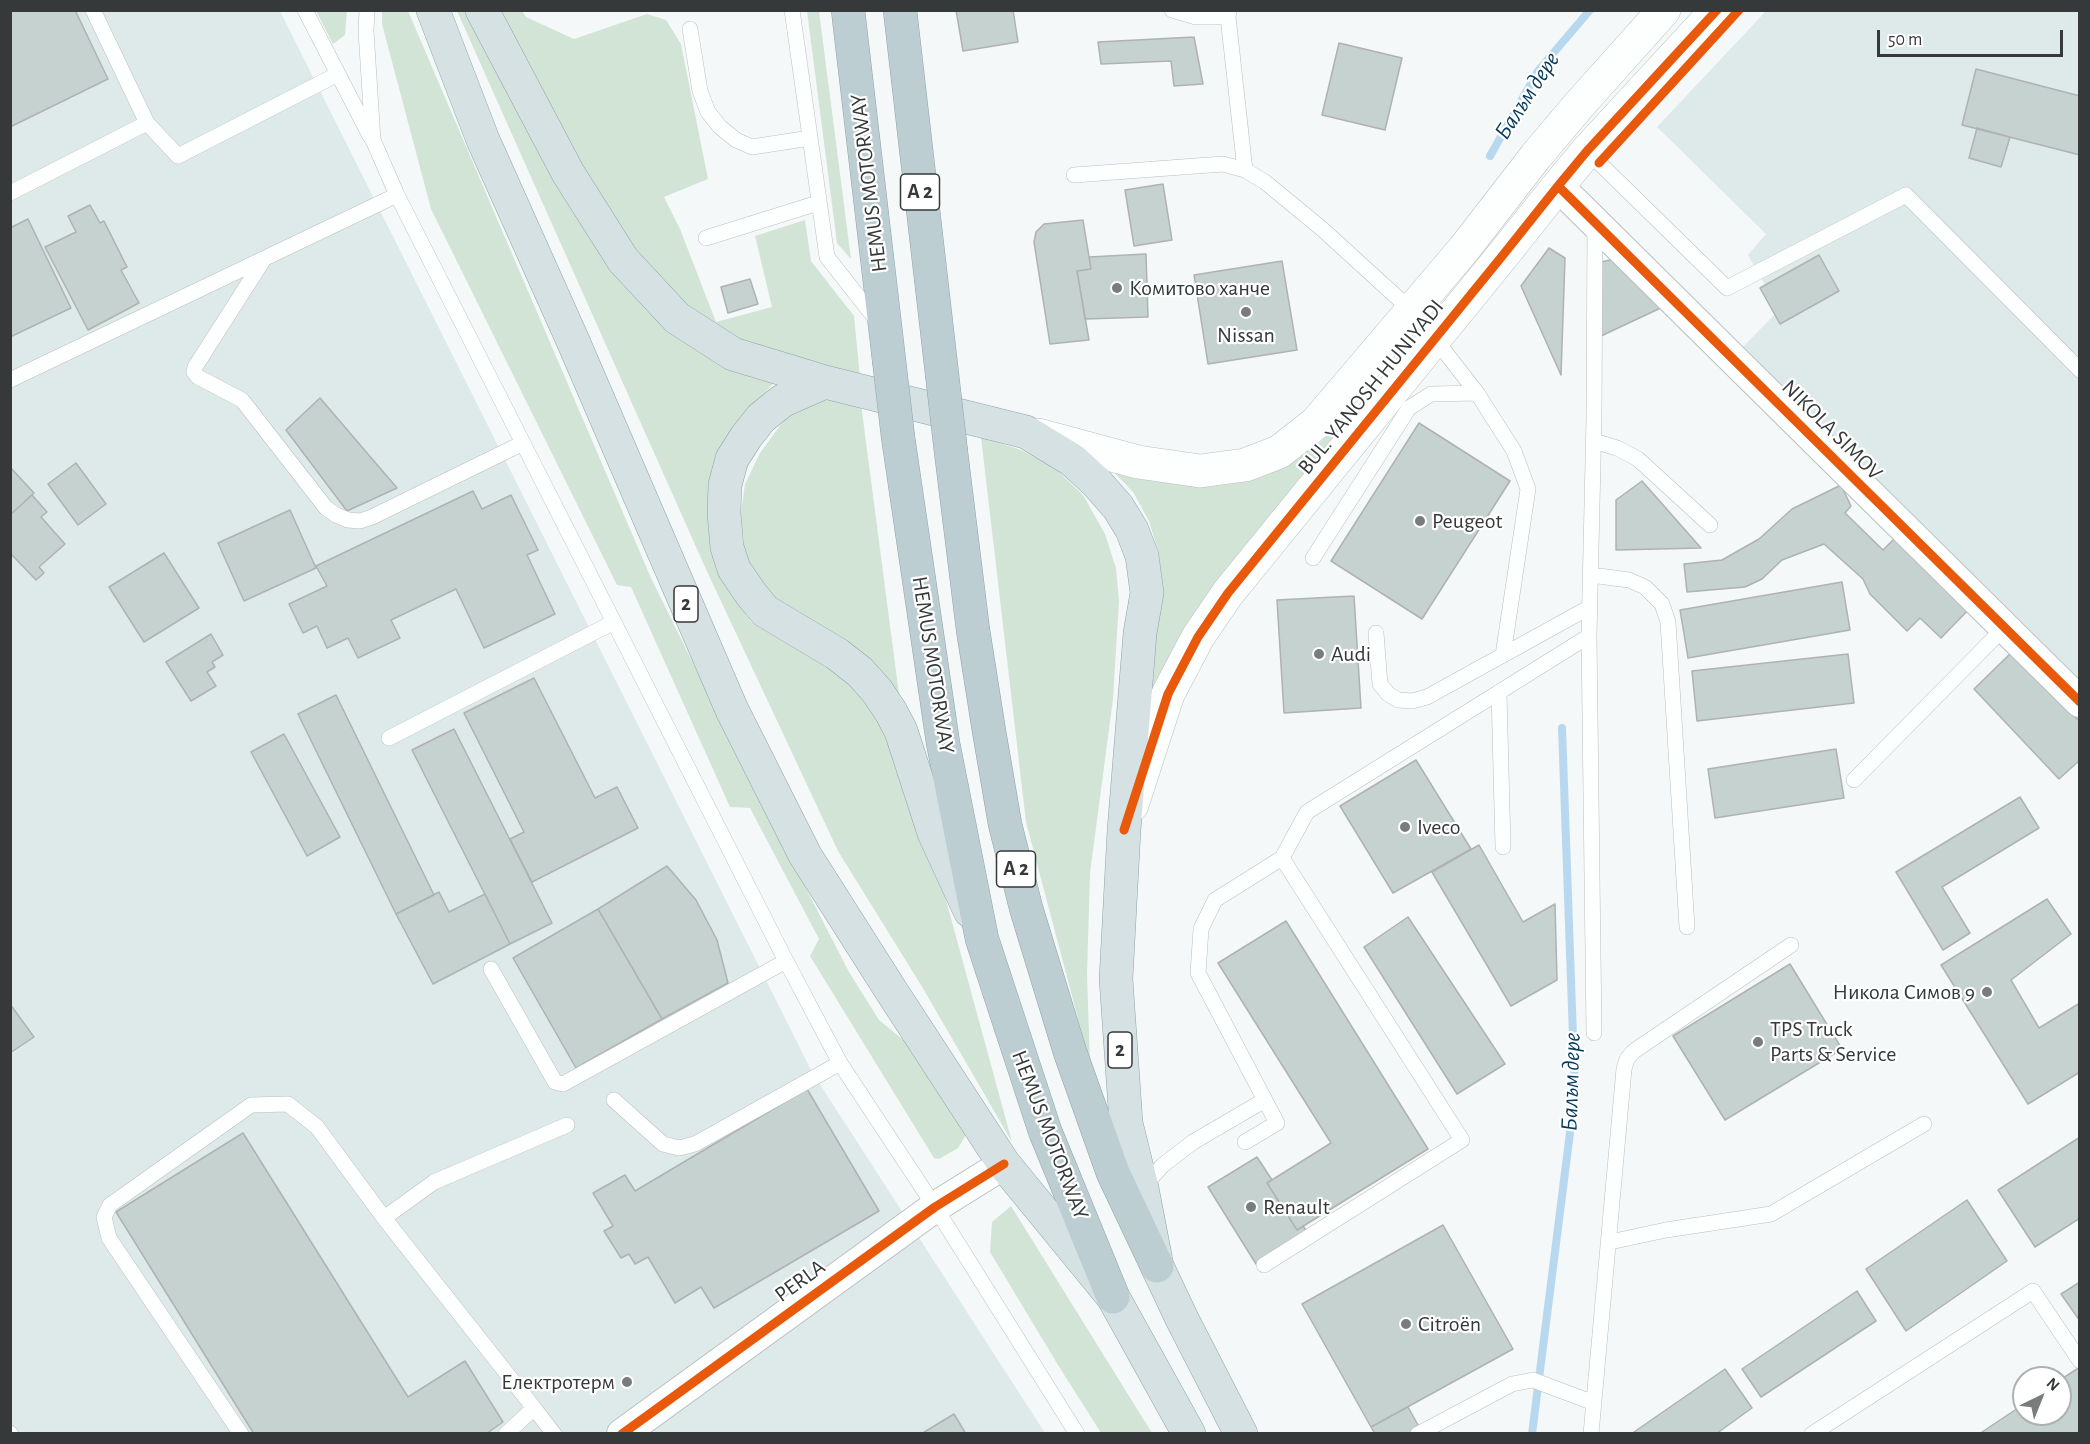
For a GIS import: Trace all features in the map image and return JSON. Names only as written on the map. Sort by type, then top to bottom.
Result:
[{"type":"highway","name":"HEMUS MOTORWAY","points":[[848,10],[898,437],[943,743],[982,939],[1045,1131],[1113,1297]]},
{"type":"highway","name":"HEMUS MOTORWAY","points":[[900,10],[973,630],[1005,824],[1026,908],[1070,1052],[1113,1173],[1157,1266]]},
{"type":"main road","name":"2","points":[[434,10],[483,140],[573,341],[657,539],[737,720],[805,855],[1004,1164],[1113,1297]]},
{"type":"main road","name":"2","points":[[482,10],[568,173],[623,260],[677,318],[733,354],[825,382],[1026,432],[1072,460],[1096,482],[1123,514],[1132,530],[1142,556],[1147,593],[1140,633],[1124,830],[1116,979],[1126,1122],[1157,1266]]},
{"type":"main road","points":[[825,382],[782,401],[761,418],[732,459],[725,485],[724,513],[728,547],[734,569],[765,611],[829,649],[860,672],[877,691],[901,731],[934,833],[982,939]]},
{"type":"main road","points":[[1157,1266],[1186,1329],[1241,1434]]},
{"type":"main road","points":[[1113,1297],[1189,1434]]},
{"type":"street","name":"BUL. YANOSH HUNIYADI","points":[[1026,432],[1138,462],[1200,471],[1245,465],[1279,452],[1316,423],[1464,249],[1536,156],[1664,10]]},
{"type":"street","name":"BUL. YANOSH HUNIYADI","points":[[1124,830],[1168,694],[1198,637],[1259,553],[1558,186],[1587,151],[1717,10]]},
{"type":"street","name":"NIKOLA SIMOV","points":[[1558,186],[2079,702]]},
{"type":"street","name":"PERLA","points":[[622,1434],[935,1207],[1004,1164]]},
{"type":"lane","points":[[93,10],[147,123],[178,156],[338,74]]},
{"type":"lane","points":[[305,10],[373,140],[397,195],[786,961],[840,1063],[935,1207],[1077,1434]]},
{"type":"lane","points":[[367,10],[366,31],[373,140]]},
{"type":"lane","points":[[792,10],[827,256],[888,346]]},
{"type":"lane","points":[[1172,10],[1196,17],[1228,14],[1245,170]]},
{"type":"lane","points":[[690,29],[700,91],[708,112],[720,127],[736,140],[752,147],[810,138]]},
{"type":"lane","points":[[10,193],[147,123]]},
{"type":"lane","points":[[1587,151],[1727,288],[1906,195],[2079,370]]},
{"type":"lane","points":[[1074,175],[1223,164],[1245,170],[1264,182],[1321,228],[1412,311]]},
{"type":"lane","points":[[10,380],[397,195]]},
{"type":"lane","points":[[706,238],[818,203]]},
{"type":"lane","points":[[1594,1033],[1589,636],[1595,222]]},
{"type":"lane","points":[[264,258],[195,367],[195,372],[198,377],[242,400],[326,508],[348,520],[372,518],[523,443]]},
{"type":"lane","points":[[1435,339],[1477,393],[1514,451],[1528,489],[1503,655]]},
{"type":"lane","points":[[1313,558],[1409,408],[1431,394],[1477,393]]},
{"type":"lane","points":[[1593,441],[1617,448],[1638,459],[1710,525]]},
{"type":"lane","points":[[1591,575],[1629,580],[1646,587],[1662,604],[1668,622],[1687,927]]},
{"type":"lane","points":[[1377,633],[1380,684],[1388,694],[1398,700],[1412,701],[1427,697],[1590,607]]},
{"type":"lane","points":[[389,738],[614,622]]},
{"type":"lane","points":[[1854,780],[2004,628]]},
{"type":"lane","points":[[1245,1142],[1277,1123],[1198,973],[1201,929],[1215,900],[1282,858],[1307,812],[1589,636]]},
{"type":"lane","points":[[1499,692],[1503,847]]},
{"type":"lane","points":[[1264,1265],[1462,1140],[1282,858]]},
{"type":"lane","points":[[1591,1434],[1624,1069],[1627,1059],[1634,1051],[1791,945]]},
{"type":"lane","points":[[491,969],[555,1082],[563,1084],[786,961]]},
{"type":"lane","points":[[614,1100],[663,1144],[679,1148],[695,1144],[840,1063]]},
{"type":"lane","points":[[1142,1188],[1163,1165],[1194,1142],[1265,1100]]},
{"type":"lane","points":[[241,1434],[109,1238],[104,1217],[110,1205],[251,1105],[288,1104],[317,1127],[384,1218],[554,1434]]},
{"type":"lane","points":[[1610,1242],[1666,1230],[1771,1214],[1924,1124]]},
{"type":"lane","points":[[384,1218],[434,1182],[567,1125]]},
{"type":"lane","points":[[1812,1434],[2033,1291],[2079,1360]]},
{"type":"lane","points":[[1418,1434],[1512,1384],[1533,1380],[1594,1403]]},
{"type":"lane","points":[[506,1434],[534,1408]]},
{"type":"shaded area","points":[[10,11],[280,11],[812,1072],[1045,1433],[11,1433]]},
{"type":"shaded area","points":[[1766,11],[2079,11],[2079,685],[1743,347],[1779,310],[1748,255],[1766,234],[1657,127]]},
{"type":"green space","points":[[316,11],[347,11],[345,35],[333,44]]},
{"type":"green space","points":[[382,11],[408,11],[651,578],[763,805],[849,972],[879,1020],[907,1043],[966,1135],[958,1148],[939,1159],[934,1158],[810,956],[819,939],[750,808],[730,807],[631,587],[617,585],[431,209],[382,24]]},
{"type":"green space","points":[[457,11],[469,11],[612,267],[779,377],[741,419],[730,592],[751,622],[857,685],[889,736],[946,900],[1012,1142],[924,990],[838,851],[705,567]]},
{"type":"green space","points":[[498,11],[522,11],[526,17],[574,39],[647,14],[666,20],[681,44],[708,179],[664,197],[680,229],[716,322],[772,307],[755,236],[805,220],[811,261],[854,316],[860,377],[738,345],[688,312],[627,251]]},
{"type":"green space","points":[[807,11],[819,11],[851,259],[837,243]]},
{"type":"green space","points":[[816,394],[861,404],[899,694],[873,665],[783,608],[746,563],[741,513],[745,484],[760,453],[784,420]]},
{"type":"green space","points":[[1336,428],[1341,433],[1142,728],[1161,590],[1159,554],[1149,521],[1133,492],[1101,459],[1294,458],[1315,447]]},
{"type":"green space","points":[[981,437],[1021,450],[1055,468],[1083,495],[1105,534],[1116,568],[1119,601],[1113,699],[1090,873],[1087,975],[1090,1064],[1026,822]]},
{"type":"green space","points":[[1011,1206],[1152,1433],[1101,1433],[1058,1365],[990,1252],[992,1222]]},
{"type":"building","points":[[10,10],[75,10],[108,79],[10,127]]},
{"type":"building","points":[[956,10],[1013,10],[1018,42],[963,51]]},
{"type":"building","points":[[1194,37],[1203,84],[1174,86],[1171,61],[1101,64],[1098,42]]},
{"type":"building","points":[[1339,43],[1402,58],[1385,130],[1322,115]]},
{"type":"building","points":[[1976,69],[2080,96],[2080,155],[1962,125]]},
{"type":"building","points":[[1977,128],[2010,137],[2001,167],[1969,158]]},
{"type":"building","points":[[1163,184],[1172,240],[1134,246],[1125,190]]},
{"type":"building","points":[[90,205],[100,223],[104,221],[127,267],[121,270],[139,303],[88,330],[45,247],[76,232],[68,216]]},
{"type":"building","points":[[28,219],[71,308],[10,337],[10,228]]},
{"type":"building","points":[[1083,220],[1091,269],[1077,271],[1089,340],[1050,344],[1034,242],[1036,232],[1044,224]]},
{"type":"building","points":[[1549,248],[1565,258],[1561,375],[1521,286]]},
{"type":"building","points":[[1146,254],[1148,317],[1085,319],[1077,271],[1091,269],[1089,257]]},
{"type":"building","points":[[1819,255],[1839,291],[1780,324],[1760,288]]},
{"type":"building","points":[[1619,258],[1665,306],[1601,336],[1601,262]]},
{"type":"building","name":"Nissan","points":[[1282,261],[1297,350],[1208,364],[1194,275]]},
{"type":"building","points":[[750,279],[758,304],[728,313],[721,287]]},
{"type":"building","points":[[320,398],[397,488],[347,511],[286,430]]},
{"type":"building","name":"Peugeot","points":[[1419,423],[1510,481],[1422,619],[1331,561]]},
{"type":"building","points":[[76,463],[106,504],[78,525],[48,484]]},
{"type":"building","points":[[10,467],[34,493],[10,515]]},
{"type":"building","points":[[1642,481],[1701,548],[1616,550],[1616,500]]},
{"type":"building","points":[[1841,485],[1851,506],[1845,513],[1883,550],[1901,532],[1974,604],[1941,638],[1920,618],[1907,631],[1870,594],[1863,579],[1824,544],[1782,560],[1762,579],[1745,587],[1687,592],[1684,564],[1722,560],[1759,539],[1792,509]]},
{"type":"building","points":[[473,491],[482,509],[511,495],[538,550],[527,555],[555,614],[484,648],[456,589],[391,620],[400,638],[358,658],[348,638],[327,648],[317,626],[303,633],[289,604],[327,586],[316,566]]},
{"type":"building","points":[[32,495],[47,512],[41,517],[65,544],[39,567],[44,573],[36,580],[10,553],[10,515]]},
{"type":"building","points":[[290,510],[316,568],[244,601],[218,543]]},
{"type":"building","points":[[164,553],[199,608],[144,642],[109,587]]},
{"type":"building","points":[[1842,582],[1850,630],[1688,658],[1680,610]]},
{"type":"building","name":"Audi","points":[[1354,596],[1361,708],[1284,713],[1277,600]]},
{"type":"building","points":[[211,634],[223,655],[212,662],[215,667],[207,672],[216,686],[191,701],[166,662]]},
{"type":"building","points":[[2012,652],[2080,722],[2080,760],[2059,779],[1974,689]]},
{"type":"building","points":[[1848,654],[1854,703],[1697,721],[1692,671]]},
{"type":"building","points":[[534,678],[595,798],[617,787],[638,828],[532,882],[510,839],[524,832],[464,713]]},
{"type":"building","points":[[336,695],[434,895],[396,914],[298,714]]},
{"type":"building","points":[[454,729],[552,923],[510,944],[412,750]]},
{"type":"building","points":[[284,734],[340,837],[307,856],[251,752]]},
{"type":"building","points":[[1836,749],[1844,798],[1715,818],[1708,769]]},
{"type":"building","name":"Iveco","points":[[1416,760],[1471,849],[1393,893],[1340,806]]},
{"type":"building","points":[[2020,797],[2039,828],[1942,887],[1970,933],[1943,950],[1896,872]]},
{"type":"building","points":[[1479,845],[1523,922],[1555,904],[1557,980],[1511,1006],[1432,872]]},
{"type":"building","points":[[667,866],[696,900],[717,940],[728,983],[662,1019],[598,909]]},
{"type":"building","points":[[439,892],[449,912],[485,894],[510,944],[433,984],[396,914]]},
{"type":"building","name":"Никола Симов 9","points":[[2047,899],[2071,934],[2011,980],[2039,1028],[2080,1003],[2080,1072],[2028,1104],[1941,965]]},
{"type":"building","points":[[598,909],[662,1019],[576,1068],[513,958]]},
{"type":"building","points":[[1408,917],[1505,1064],[1457,1094],[1364,947]]},
{"type":"building","points":[[1286,921],[1428,1149],[1297,1230],[1267,1183],[1331,1143],[1218,963]]},
{"type":"building","name":"TPS Truck Parts & Service","points":[[1790,964],[1842,1049],[1725,1120],[1673,1036]]},
{"type":"building","points":[[10,1004],[34,1037],[10,1053]]},
{"type":"building","points":[[807,1089],[879,1211],[714,1308],[701,1287],[675,1303],[648,1257],[635,1264],[629,1254],[621,1258],[604,1231],[613,1226],[593,1193],[625,1175],[635,1191]]},
{"type":"building","points":[[243,1133],[408,1397],[465,1361],[503,1422],[486,1434],[254,1434],[116,1212]]},
{"type":"building","points":[[2080,1137],[2080,1218],[2035,1247],[1998,1190]]},
{"type":"building","name":"Renault","points":[[1257,1157],[1272,1180],[1267,1183],[1297,1230],[1303,1226],[1307,1232],[1256,1264],[1208,1187]]},
{"type":"building","points":[[1967,1200],[2007,1261],[1906,1331],[1866,1269]]},
{"type":"building","name":"Citroën","points":[[1443,1225],[1513,1349],[1371,1427],[1302,1304]]},
{"type":"building","points":[[2080,1282],[2080,1321],[2061,1294]]},
{"type":"building","points":[[1857,1291],[1876,1321],[1761,1397],[1742,1369]]},
{"type":"building","points":[[2080,1367],[2080,1434],[1979,1434],[2012,1412],[2012,1426],[2072,1426],[2072,1372]]},
{"type":"building","points":[[1725,1369],[1752,1408],[1716,1434],[1635,1434],[1634,1432]]},
{"type":"building","points":[[1408,1407],[1423,1434],[1375,1434],[1371,1427]]},
{"type":"building","points":[[954,1414],[966,1434],[921,1434]]},
{"type":"waterway","name":"Балъм дере","points":[[1490,156],[1538,71],[1590,10]]},
{"type":"waterway","name":"Балъм дере","points":[[1532,1434],[1575,1093],[1562,728]]},
{"type":"cycle path","points":[[1124,830],[1168,694],[1198,637],[1228,593],[1587,151],[1717,10]]},
{"type":"cycle path","points":[[1599,163],[1739,10]]},
{"type":"cycle path","points":[[1558,186],[2080,702]]},
{"type":"cycle path","points":[[622,1434],[935,1207],[1004,1164]]},
{"type":"place","name":"Комитово ханче","points":[[1117,288]]},
{"type":"place","name":"Nissan","points":[[1246,312]]},
{"type":"place","name":"Peugeot","points":[[1420,521]]},
{"type":"place","name":"Audi","points":[[1319,654]]},
{"type":"place","name":"Iveco","points":[[1405,827]]},
{"type":"place","name":"Никола Симов 9","points":[[1987,992]]},
{"type":"place","name":"TPS Truck Parts & Service","points":[[1758,1042]]},
{"type":"place","name":"Renault","points":[[1251,1207]]},
{"type":"place","name":"Citroën","points":[[1406,1324]]},
{"type":"place","name":"Електротерм","points":[[627,1382]]}]
